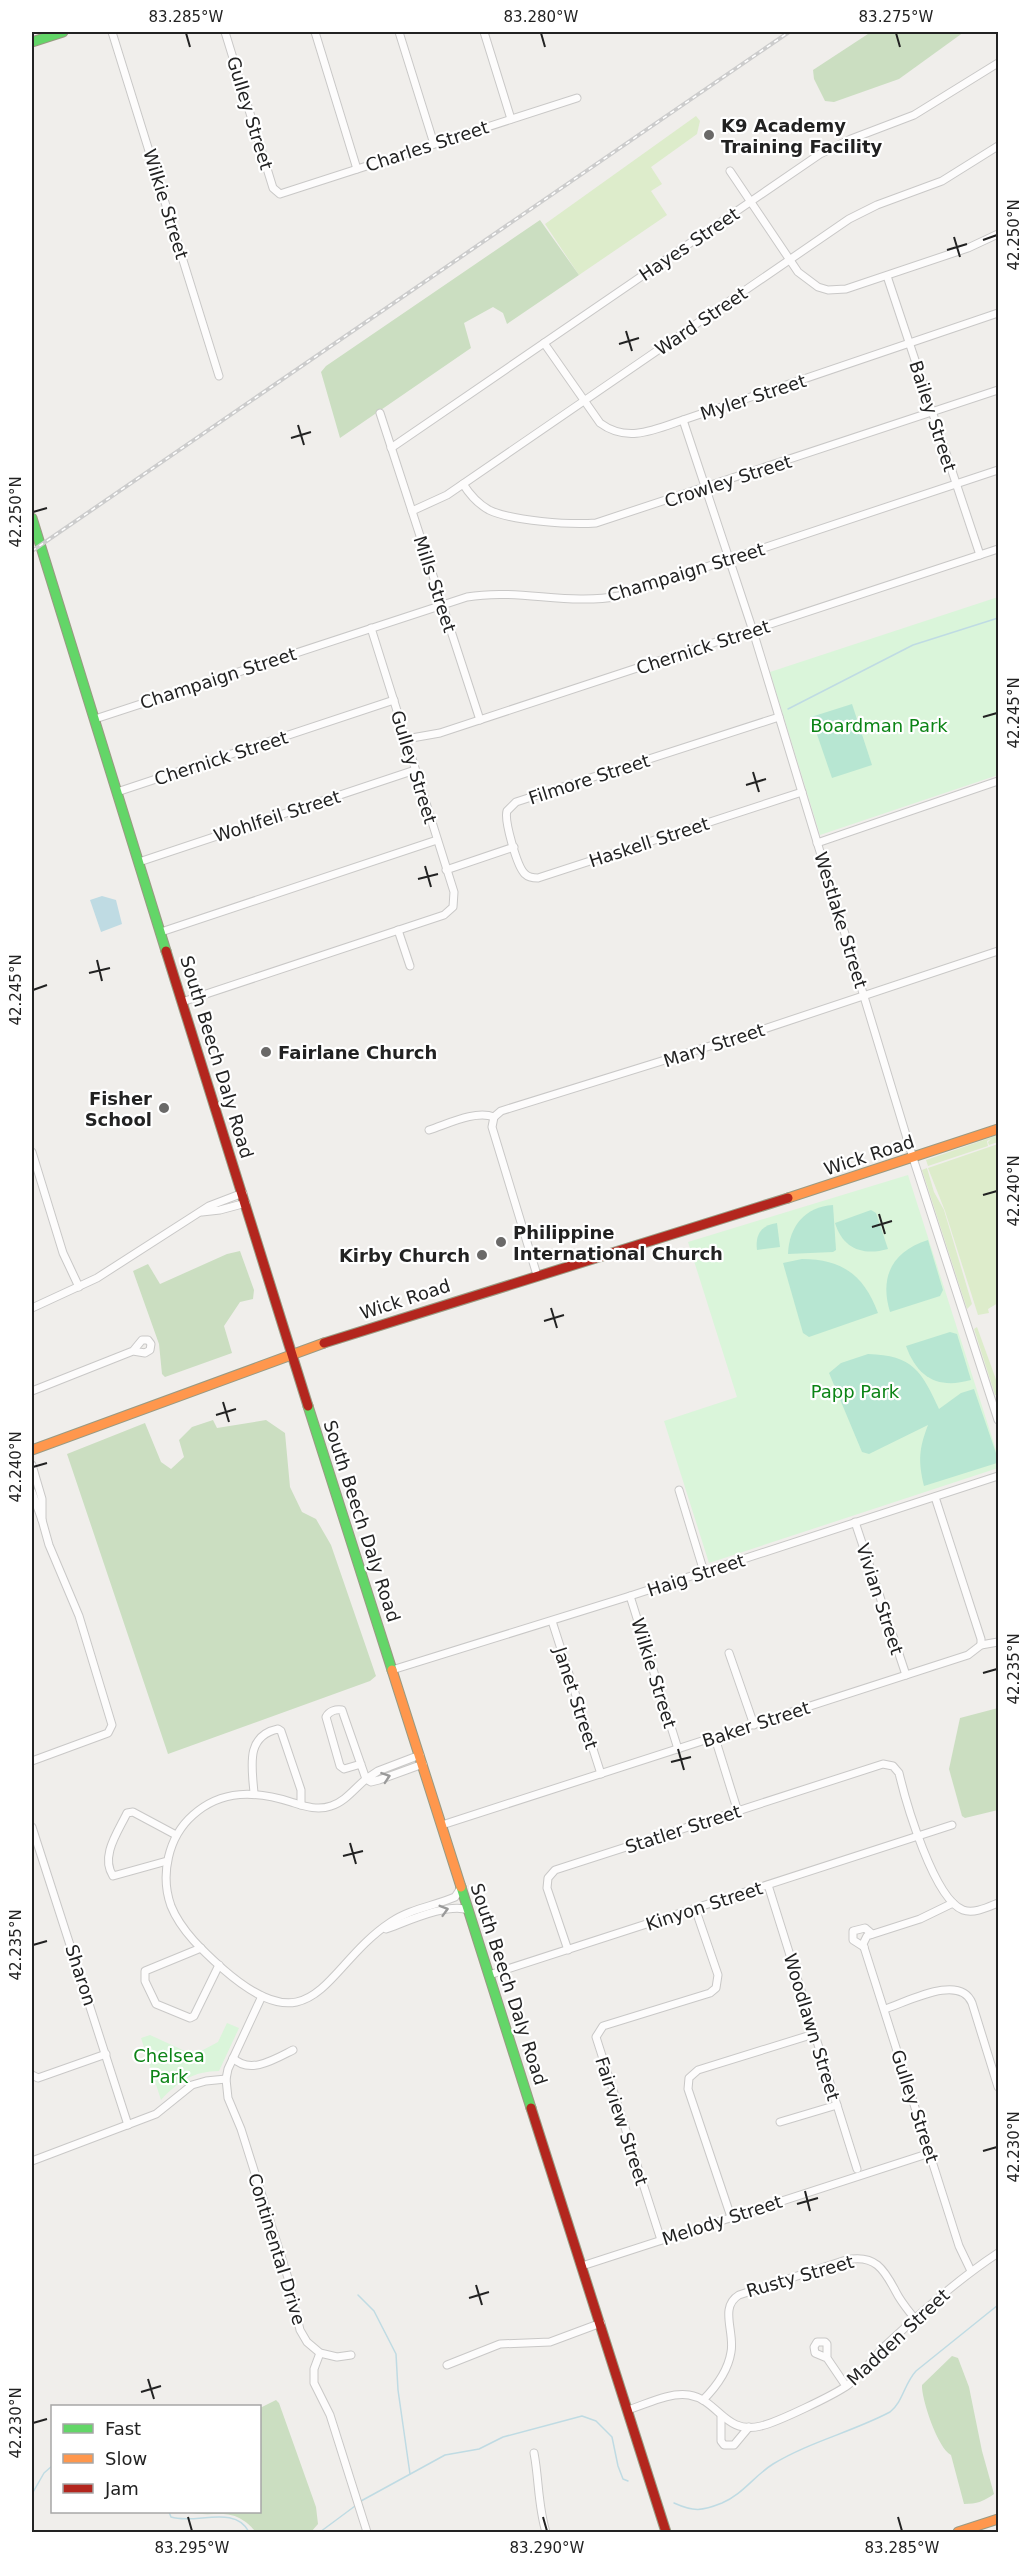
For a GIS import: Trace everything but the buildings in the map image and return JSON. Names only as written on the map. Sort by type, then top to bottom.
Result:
[{"type":"street","points":[[32,42],[58,32]]},
{"type":"street","name":"Wilkie Street","points":[[112,32],[219,376]]},
{"type":"street","name":"Gulley Street","points":[[225,32],[276,193]]},
{"type":"street","points":[[315,32],[357,169]]},
{"type":"street","points":[[399,32],[434,144]]},
{"type":"street","points":[[484,32],[511,119]]},
{"type":"street","name":"Hayes Street","points":[[391,448],[830,148],[914,115],[999,63]]},
{"type":"street","name":"Charles Street","points":[[276,193],[282,194],[577,98]]},
{"type":"street","name":"Ward Street","points":[[412,511],[438,501],[863,212],[942,181],[999,146]]},
{"type":"street","points":[[730,171],[790,260],[807,280],[828,290],[846,290],[968,248],[999,234]]},
{"type":"street","name":"Bailey Street","points":[[887,276],[980,555]]},
{"type":"street","name":"Myler Street","points":[[544,343],[600,423],[623,434],[640,434],[999,313]]},
{"type":"street","name":"Crowley Street","points":[[463,484],[481,505],[501,515],[578,524],[612,520],[999,390]]},
{"type":"street","name":"Mills Street","points":[[380,413],[480,720]]},
{"type":"street","name":"Westlake Street","points":[[683,420],[753,631],[913,1158],[999,1420]]},
{"type":"street","name":"Champaign Street","points":[[94,719],[467,597],[495,593],[574,600],[606,598],[632,592],[999,470]]},
{"type":"street","name":"South Beech Daly Road","points":[[32,518],[292,1353],[666,2532]]},
{"type":"street","name":"Chernick Street","points":[[405,739],[440,733],[999,549]]},
{"type":"street","name":"Gulley Street","points":[[371,628],[455,896],[453,906],[444,915],[398,930]]},
{"type":"street","name":"Chernick Street","points":[[117,792],[393,700]]},
{"type":"street","name":"Filmore Street","points":[[514,847],[505,818],[509,807],[516,802],[779,717]]},
{"type":"street","name":"Wohlfeil Street","points":[[139,862],[415,770]]},
{"type":"street","points":[[817,843],[999,781]]},
{"type":"street","name":"Haskell Street","points":[[514,847],[523,872],[530,877],[538,878],[802,792]]},
{"type":"street","points":[[161,932],[437,840]]},
{"type":"street","points":[[446,870],[514,847]]},
{"type":"street","points":[[182,1002],[398,930],[410,966]]},
{"type":"street","name":"Mary Street","points":[[429,1130],[486,1114],[494,1117],[501,1111],[999,951]]},
{"type":"street","points":[[494,1117],[492,1127],[537,1275]]},
{"type":"street","name":"Wick Road","points":[[32,1450],[292,1353],[999,1129]]},
{"type":"street","points":[[32,1152],[63,1253],[79,1287]]},
{"type":"street","points":[[32,1308],[79,1287],[130,1259],[217,1202],[244,1198]]},
{"type":"street","points":[[32,1391],[133,1351]]},
{"type":"street","points":[[32,1465],[42,1499],[42,1520]]},
{"type":"street","name":"Haig Street","points":[[392,1670],[552,1621],[999,1476]]},
{"type":"street","points":[[679,1490],[704,1572]]},
{"type":"street","points":[[32,1492],[49,1545],[79,1616],[112,1720],[108,1733],[32,1761]]},
{"type":"street","points":[[935,1497],[981,1639],[981,1646]]},
{"type":"street","name":"Vivian Street","points":[[855,1522],[906,1675]]},
{"type":"street","name":"Wilkie Street","points":[[630,1596],[678,1749]]},
{"type":"street","name":"Janet Street","points":[[552,1621],[601,1774]]},
{"type":"street","name":"Baker Street","points":[[442,1825],[968,1656],[981,1646],[999,1642]]},
{"type":"street","points":[[729,1653],[754,1725]]},
{"type":"street","points":[[361,1764],[344,1769],[340,1766],[327,1714],[342,1710],[361,1764],[366,1779]]},
{"type":"street","points":[[254,1793],[251,1759],[254,1744],[262,1735],[278,1730],[281,1731],[301,1790],[301,1805]]},
{"type":"street","points":[[715,1738],[738,1812]]},
{"type":"street","points":[[421,1760],[378,1771],[331,1807],[313,1808],[254,1793],[234,1794],[208,1804],[187,1820],[176,1835],[167,1861],[167,1891],[172,1910],[201,1948],[219,1965],[262,1996],[272,2001],[287,2002],[313,1996],[328,1985],[363,1945],[381,1931],[401,1917],[455,1898],[461,1888]]},
{"type":"street","name":"Statler Street","points":[[568,1950],[547,1888],[548,1878],[552,1872],[880,1764],[893,1766],[899,1773],[918,1836]]},
{"type":"street","points":[[167,1861],[113,1876],[107,1861],[127,1814],[133,1812],[176,1835]]},
{"type":"street","name":"Kinyon Street","points":[[489,1975],[952,1825]]},
{"type":"street","name":"Sharon","points":[[32,1827],[129,2124]]},
{"type":"street","points":[[918,1836],[932,1871],[953,1903],[969,1912],[999,1903]]},
{"type":"street","name":"Woodlawn Street","points":[[768,1885],[857,2169]]},
{"type":"street","points":[[864,1943],[872,1934],[926,1916],[953,1903]]},
{"type":"street","points":[[381,1931],[445,1909],[456,1907],[468,1910]]},
{"type":"street","name":"Fairview Street","points":[[661,2240],[596,2037],[603,2026],[710,1993],[716,1988],[718,1975],[696,1908]]},
{"type":"street","name":"Gulley Street","points":[[872,1934],[866,1928],[853,1931],[853,1940],[864,1943],[959,2246],[972,2271]]},
{"type":"street","points":[[201,1948],[145,1971],[145,1981],[156,2004],[190,2018],[194,2016],[219,1965]]},
{"type":"street","points":[[885,2009],[945,1989],[957,1989],[964,1992],[972,2003],[999,2087]]},
{"type":"street","name":"Continental Drive","points":[[262,1996],[232,2058],[226,2079],[228,2098],[288,2278],[300,2330],[307,2342],[320,2353]]},
{"type":"street","points":[[731,2217],[688,2089],[689,2078],[698,2070],[814,2034]]},
{"type":"street","points":[[232,2058],[248,2066],[269,2062],[293,2050]]},
{"type":"street","points":[[32,2074],[38,2078],[106,2054]]},
{"type":"street","points":[[32,2161],[156,2114],[192,2085],[226,2079]]},
{"type":"street","points":[[780,2122],[837,2105]]},
{"type":"street","name":"Melody Street","points":[[582,2266],[930,2153]]},
{"type":"street","name":"Madden Street","points":[[748,2427],[769,2423],[846,2386],[915,2319],[972,2271],[999,2253]]},
{"type":"street","name":"Rusty Street","points":[[703,2400],[719,2382],[729,2363],[732,2340],[728,2308],[731,2301],[739,2295],[846,2260],[861,2258],[873,2262],[886,2272],[900,2299],[915,2319]]},
{"type":"street","points":[[447,2364],[500,2344],[550,2342],[601,2323]]},
{"type":"street","points":[[351,2355],[337,2357],[320,2353],[314,2369],[314,2383],[330,2415],[367,2532]]},
{"type":"street","points":[[827,2358],[846,2386]]},
{"type":"street","points":[[628,2410],[675,2395],[703,2400],[732,2423],[748,2427],[734,2445],[724,2445],[720,2441],[721,2416]]},
{"type":"street","points":[[534,2453],[539,2478],[540,2505],[546,2532]]},
{"type":"street","points":[[958,2532],[999,2519]]},
{"type":"green space","points":[[871,32],[964,32],[899,79],[834,102],[825,101],[814,79],[813,70]]},
{"type":"green space","points":[[696,116],[700,121],[697,134],[651,167],[662,184],[651,191],[667,215],[579,275],[545,224]]},
{"type":"green space","points":[[540,220],[579,275],[507,324],[503,313],[493,307],[464,323],[471,348],[340,438],[321,372],[326,366]]},
{"type":"green space","name":"Boardman Park","points":[[998,597],[998,775],[820,835],[770,672]]},
{"type":"green space","points":[[852,704],[872,765],[832,778],[811,717]]},
{"type":"green space","points":[[998,1135],[998,1142],[989,1145],[988,1142],[991,1139],[987,1141],[988,1146],[928,1166],[926,1160]]},
{"type":"green space","points":[[998,1144],[998,1303],[988,1309],[989,1313],[978,1315],[945,1211],[928,1168]]},
{"type":"green space","points":[[927,1168],[934,1192],[944,1210],[972,1304],[967,1309],[922,1170]]},
{"type":"green space","name":"Papp Park","points":[[908,1175],[998,1456],[998,1468],[709,1563],[664,1421],[737,1397],[688,1242]]},
{"type":"green space","points":[[833,1205],[836,1250],[788,1254],[792,1235],[800,1220],[814,1210]]},
{"type":"green space","points":[[871,1210],[876,1213],[888,1249],[870,1252],[855,1248],[843,1239],[835,1223]]},
{"type":"green space","points":[[777,1223],[780,1247],[757,1250],[760,1232],[763,1228]]},
{"type":"green space","points":[[928,1240],[943,1290],[940,1296],[890,1312],[886,1287],[892,1267],[906,1251]]},
{"type":"green space","points":[[240,1251],[254,1290],[253,1299],[240,1302],[224,1326],[232,1353],[165,1377],[162,1374],[159,1344],[133,1271],[148,1264],[160,1284],[227,1254]]},
{"type":"green space","points":[[802,1259],[829,1262],[850,1272],[866,1289],[878,1313],[809,1337],[803,1333],[783,1263]]},
{"type":"green space","points":[[977,1327],[998,1385],[998,1395],[995,1395],[974,1329]]},
{"type":"green space","points":[[950,1332],[957,1334],[971,1380],[949,1383],[931,1379],[923,1374],[906,1346]]},
{"type":"green space","points":[[868,1354],[896,1358],[914,1368],[927,1385],[939,1409],[961,1393],[974,1389],[998,1459],[997,1463],[924,1486],[920,1455],[928,1425],[869,1454],[862,1452],[829,1373],[841,1363]]},
{"type":"green space","points":[[213,1420],[217,1428],[266,1420],[285,1433],[290,1487],[302,1512],[316,1519],[331,1545],[376,1676],[370,1681],[168,1754],[67,1454],[145,1423],[161,1462],[171,1469],[184,1457],[179,1440],[192,1427]]},
{"type":"green space","points":[[998,1708],[998,1810],[965,1818],[962,1816],[949,1769],[960,1718]]},
{"type":"green space","name":"Chelsea Park","points":[[227,2023],[239,2028],[219,2071],[194,2075],[173,2088],[161,2100],[141,2038],[150,2035],[187,2052],[203,2050],[218,2042]]},
{"type":"green space","points":[[952,2356],[958,2358],[969,2387],[982,2451],[994,2494],[973,2503],[964,2504],[951,2455],[936,2434],[922,2391],[922,2385]]},
{"type":"green space","points":[[276,2400],[279,2403],[316,2507],[318,2524],[311,2532],[256,2532],[247,2523],[232,2515],[192,2513],[261,2513],[261,2408]]},
{"type":"water","points":[[102,896],[116,900],[122,924],[101,932],[90,900]]},
{"type":"waterway","points":[[788,709],[913,645],[998,618]]},
{"type":"waterway","points":[[358,2295],[374,2311],[396,2354],[398,2390],[410,2474]]},
{"type":"waterway","points":[[674,2503],[698,2509],[722,2503],[787,2456],[890,2412],[898,2403],[916,2371],[998,2305]]},
{"type":"waterway","points":[[361,2501],[445,2455],[479,2449],[503,2437],[582,2416],[596,2421],[612,2437],[618,2466],[623,2479],[628,2481]]},
{"type":"waterway","points":[[32,2494],[44,2473],[51,2467]]},
{"type":"waterway","points":[[320,2532],[355,2506]]},
{"type":"waterway","points":[[169,2513],[171,2517],[181,2519],[214,2517],[234,2519],[243,2524],[249,2532]]},
{"type":"railway","points":[[32,551],[789,32]]},
{"type":"traffic: fast","points":[[32,42],[63,32]]},
{"type":"traffic: fast","points":[[32,518],[166,951]]},
{"type":"traffic: fast","points":[[308,1406],[392,1670]]},
{"type":"traffic: fast","points":[[461,1887],[531,2108]]},
{"type":"traffic: slow","points":[[788,1198],[998,1129]]},
{"type":"traffic: slow","points":[[32,1450],[324,1343]]},
{"type":"traffic: slow","points":[[392,1670],[461,1887]]},
{"type":"traffic: slow","points":[[958,2532],[998,2519]]},
{"type":"traffic: jam","points":[[166,951],[308,1406]]},
{"type":"traffic: jam","points":[[324,1343],[788,1198]]},
{"type":"traffic: jam","points":[[531,2108],[666,2532]]},
{"type":"place","name":"K9 Academy Training Facility","points":[[709,135]]},
{"type":"place","name":"Fairlane Church","points":[[266,1052]]},
{"type":"place","name":"Fisher School","points":[[164,1108]]},
{"type":"place","name":"Philippine International Church","points":[[501,1242]]},
{"type":"place","name":"Kirby Church","points":[[482,1255]]}]
